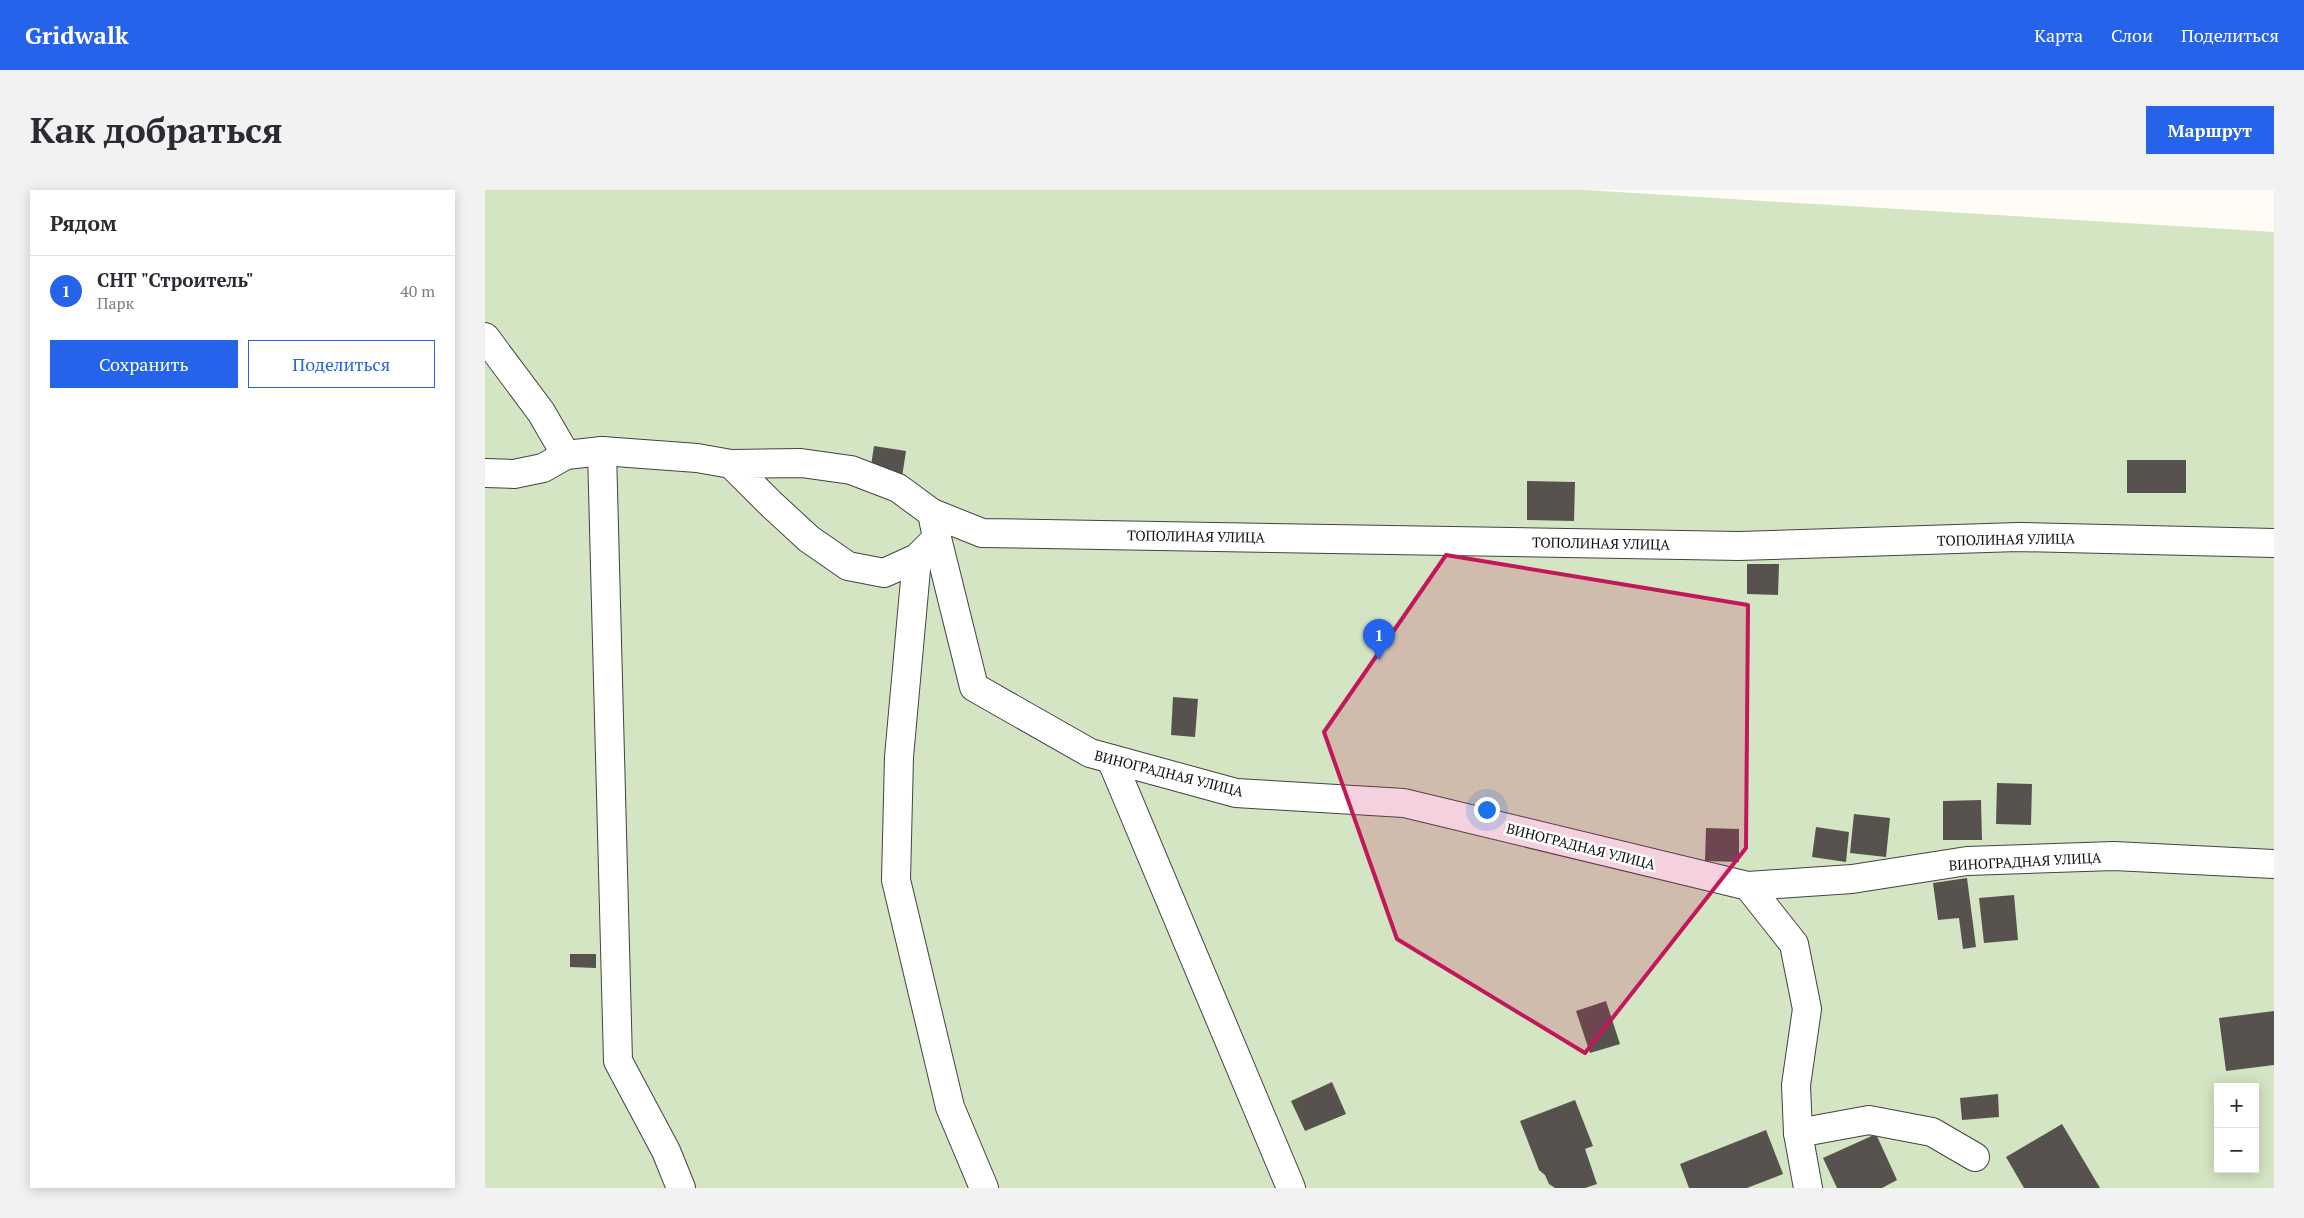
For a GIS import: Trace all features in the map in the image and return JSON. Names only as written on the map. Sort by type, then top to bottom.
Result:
[{"type":"lane","points":[[485,337],[541,412],[566,455],[543,468],[514,474],[485,473]]},
{"type":"lane","points":[[602,451],[618,1061],[666,1151],[681,1188]]},
{"type":"lane","name":"ТОПОЛИНАЯ УЛИЦА","points":[[566,455],[602,451],[697,458],[731,464],[801,463],[851,470],[898,488],[935,525],[982,533],[1739,546],[2018,537],[2274,543]]},
{"type":"lane","points":[[731,464],[770,504],[809,539],[848,566],[884,573],[917,558]]},
{"type":"lane","points":[[935,525],[917,558],[899,757],[896,880],[950,1107],[984,1188]]},
{"type":"lane","name":"ВИНОГРАДНАЯ УЛИЦА","points":[[935,525],[974,687],[1090,753],[1236,793],[1403,803],[1748,886],[1852,879],[1967,861],[2114,856],[2274,864]]},
{"type":"lane","points":[[1111,759],[1291,1188]]},
{"type":"lane","points":[[1748,886],[1794,944],[1807,1009],[1797,1085],[1797,1133],[1808,1188]]},
{"type":"lane","points":[[1797,1133],[1869,1120],[1932,1132],[1975,1157]]},
{"type":"highlighted area","points":[[1446,555],[1748,605],[1746,848],[1585,1053],[1397,939],[1324,732]]},
{"type":"green space","points":[[485,190],[1585,190],[2274,232],[2274,1188],[485,1188]]},
{"type":"building","points":[[874,446],[906,451],[902,477],[870,472]]},
{"type":"building","points":[[2127,460],[2186,460],[2186,493],[2127,493]]},
{"type":"building","points":[[1527,481],[1575,482],[1574,521],[1527,520]]},
{"type":"building","points":[[1747,564],[1779,564],[1778,595],[1747,594]]},
{"type":"building","points":[[1173,697],[1198,699],[1195,737],[1171,735]]},
{"type":"building","points":[[1997,783],[2032,784],[2031,825],[1996,824]]},
{"type":"building","points":[[1981,800],[1982,840],[1943,840],[1943,801]]},
{"type":"building","points":[[1854,814],[1890,818],[1886,857],[1850,853]]},
{"type":"building","points":[[1816,827],[1849,832],[1846,862],[1812,857]]},
{"type":"building","points":[[1706,828],[1739,829],[1739,862],[1705,861]]},
{"type":"building","points":[[1967,878],[1976,947],[1963,949],[1959,918],[1938,920],[1933,883]]},
{"type":"building","points":[[2014,895],[2018,940],[1984,943],[1979,898]]},
{"type":"building","points":[[570,954],[596,954],[596,968],[570,967]]},
{"type":"building","points":[[1606,1001],[1620,1044],[1590,1053],[1576,1011]]},
{"type":"building","points":[[2274,1011],[2274,1065],[2226,1071],[2219,1018]]},
{"type":"building","points":[[1332,1082],[1346,1114],[1305,1131],[1291,1101]]},
{"type":"building","points":[[1998,1094],[1999,1117],[1962,1120],[1960,1098]]},
{"type":"building","points":[[1575,1100],[1593,1146],[1585,1149],[1597,1184],[1585,1188],[1555,1188],[1549,1184],[1545,1175],[1539,1170],[1520,1121]]},
{"type":"building","points":[[2062,1124],[2100,1188],[2024,1188],[2006,1157]]},
{"type":"building","points":[[1766,1130],[1783,1174],[1747,1188],[1689,1188],[1680,1164]]},
{"type":"building","points":[[1876,1134],[1897,1180],[1882,1188],[1837,1188],[1823,1158]]},
{"type":"place","name":"СНТ \"Строитель\"","points":[[1379,660]]}]
